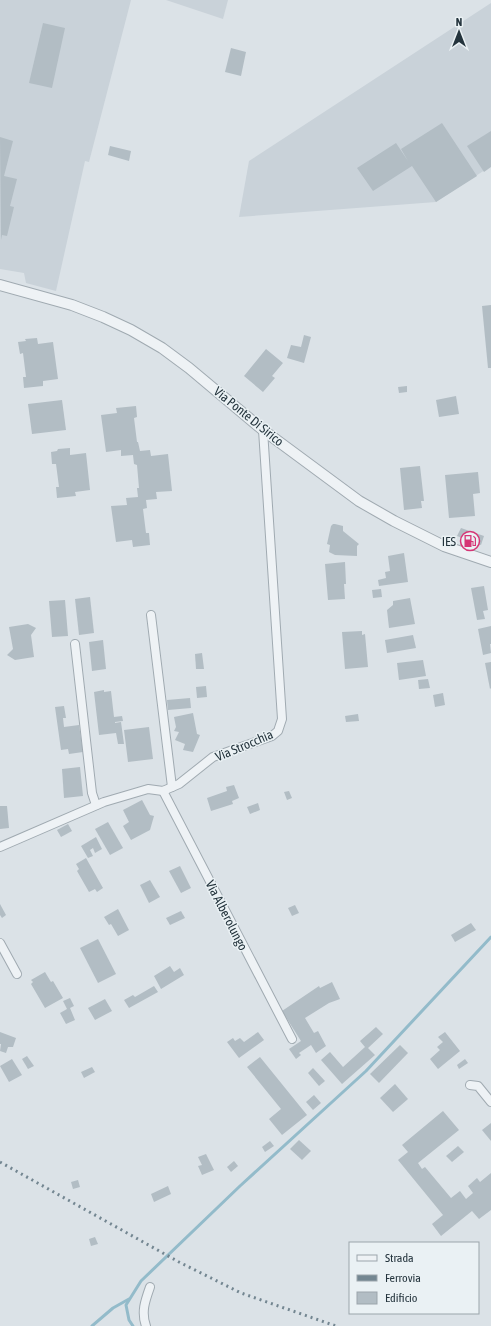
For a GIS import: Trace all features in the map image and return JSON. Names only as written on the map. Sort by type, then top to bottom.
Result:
[{"type":"street","name":"Via Ponte Di Sirico","points":[[0,285],[72,305],[132,330],[162,348],[190,368],[263,430],[359,500],[394,521],[444,546],[491,562]]},
{"type":"street","name":"Via Strocchia","points":[[0,846],[96,805],[133,793],[148,790],[163,791],[180,784],[213,757],[272,736],[278,731],[281,723],[263,430]]},
{"type":"street","points":[[151,616],[172,787]]},
{"type":"street","points":[[75,644],[92,793],[96,805]]},
{"type":"street","name":"Via Alberolungo","points":[[163,791],[292,1039]]},
{"type":"street","points":[[0,943],[17,974]]},
{"type":"street","points":[[470,1084],[478,1086],[491,1102]]},
{"type":"street","points":[[146,1326],[143,1308],[150,1288]]},
{"type":"shaded area","points":[[0,0],[131,0],[89,162],[85,161],[56,291],[26,283],[24,273],[0,269]]},
{"type":"shaded area","points":[[166,0],[228,0],[223,19]]},
{"type":"shaded area","points":[[491,3],[491,166],[436,202],[239,217],[249,161]]},
{"type":"building","points":[[43,23],[65,28],[52,88],[29,83]]},
{"type":"building","points":[[231,48],[246,52],[241,76],[225,72]]},
{"type":"building","points":[[442,123],[477,176],[436,202],[412,166],[373,191],[357,168],[396,143],[408,161],[401,149]]},
{"type":"building","points":[[491,131],[491,167],[484,172],[467,146]]},
{"type":"building","points":[[0,137],[13,141],[4,176],[17,179],[10,206],[14,207],[7,236],[2,235],[1,240]]},
{"type":"building","points":[[110,146],[131,151],[129,161],[108,155]]},
{"type":"building","points":[[491,305],[491,368],[488,368],[482,306]]},
{"type":"building","points":[[304,335],[311,337],[304,363],[287,358],[291,345],[301,347]]},
{"type":"building","points":[[37,338],[38,344],[53,342],[58,379],[43,381],[43,386],[24,388],[23,377],[26,377],[23,353],[20,354],[18,342],[26,341],[25,339]]},
{"type":"building","points":[[266,349],[283,363],[272,376],[275,378],[263,392],[244,376]]},
{"type":"building","points":[[407,386],[407,392],[399,393],[398,387]]},
{"type":"building","points":[[456,396],[459,414],[439,417],[436,400]]},
{"type":"building","points":[[62,400],[66,430],[32,434],[28,404]]},
{"type":"building","points":[[136,406],[137,417],[134,418],[137,442],[140,451],[150,450],[151,456],[168,454],[172,491],[156,492],[157,499],[146,500],[147,508],[143,509],[146,533],[149,533],[150,545],[133,547],[132,540],[116,542],[111,506],[127,505],[126,498],[138,497],[137,488],[139,488],[137,465],[134,464],[133,455],[121,456],[121,450],[106,452],[101,415],[117,413],[116,408]]},
{"type":"building","points":[[70,448],[70,455],[86,453],[90,490],[75,492],[76,496],[57,498],[56,487],[59,487],[56,464],[52,464],[51,452],[57,451],[58,449]]},
{"type":"building","points":[[420,466],[424,501],[421,501],[422,508],[404,510],[400,468]]},
{"type":"building","points":[[478,472],[480,493],[473,494],[475,516],[449,518],[445,475]]},
{"type":"building","points":[[333,524],[343,526],[343,531],[359,544],[357,546],[357,556],[335,555],[329,552],[330,545],[327,544],[331,526]]},
{"type":"building","points":[[461,528],[484,536],[481,545],[457,536]]},
{"type":"building","points":[[404,553],[408,582],[379,586],[378,580],[386,578],[385,572],[390,571],[388,556]]},
{"type":"building","points":[[345,562],[345,599],[328,600],[325,564]]},
{"type":"building","points":[[484,586],[488,610],[483,611],[485,619],[477,620],[471,588]]},
{"type":"building","points":[[381,589],[382,597],[373,598],[372,590]]},
{"type":"building","points":[[90,597],[94,633],[79,635],[75,599]]},
{"type":"building","points":[[410,598],[415,624],[389,628],[387,610],[393,605],[393,601]]},
{"type":"building","points":[[65,600],[68,636],[52,637],[49,601]]},
{"type":"building","points":[[28,624],[36,628],[31,635],[34,657],[15,660],[7,655],[13,649],[9,627]]},
{"type":"building","points":[[491,626],[491,653],[483,655],[478,629]]},
{"type":"building","points":[[362,631],[362,635],[365,634],[368,667],[345,669],[342,632]]},
{"type":"building","points":[[413,635],[416,648],[387,653],[385,640]]},
{"type":"building","points":[[103,640],[106,669],[92,671],[89,642]]},
{"type":"building","points":[[202,653],[204,669],[196,669],[195,654]]},
{"type":"building","points":[[423,660],[426,676],[399,680],[397,663]]},
{"type":"building","points":[[491,662],[491,688],[490,689],[485,663]]},
{"type":"building","points":[[428,679],[430,688],[419,689],[418,680]]},
{"type":"building","points":[[206,686],[207,697],[197,698],[196,687]]},
{"type":"building","points":[[104,690],[104,692],[111,691],[114,717],[122,716],[123,721],[115,723],[121,722],[124,744],[118,744],[116,733],[99,735],[94,692]]},
{"type":"building","points":[[443,693],[445,705],[435,707],[433,695]]},
{"type":"building","points":[[190,698],[191,708],[168,710],[167,700]]},
{"type":"building","points":[[64,706],[66,718],[63,718],[64,727],[79,725],[83,752],[69,754],[68,749],[61,750],[55,707]]},
{"type":"building","points":[[193,713],[197,734],[200,735],[193,752],[183,750],[185,744],[175,740],[179,732],[174,731],[176,727],[174,717]]},
{"type":"building","points":[[358,714],[359,721],[346,722],[345,716]]},
{"type":"building","points":[[149,727],[153,759],[128,762],[124,730]]},
{"type":"building","points":[[80,767],[83,796],[64,798],[62,769]]},
{"type":"building","points":[[234,785],[239,798],[232,801],[233,804],[211,811],[207,798],[227,791],[226,787]]},
{"type":"building","points":[[289,791],[292,798],[287,800],[284,792]]},
{"type":"building","points":[[142,800],[150,815],[154,816],[150,830],[131,840],[123,826],[129,822],[123,810]]},
{"type":"building","points":[[258,803],[260,810],[250,814],[247,807]]},
{"type":"building","points":[[0,806],[7,806],[9,828],[0,829]]},
{"type":"building","points":[[108,822],[123,848],[110,855],[95,829]]},
{"type":"building","points":[[68,824],[72,831],[61,837],[57,830]]},
{"type":"building","points":[[96,837],[102,849],[95,853],[93,848],[90,850],[93,856],[88,858],[81,846]]},
{"type":"building","points":[[86,858],[103,888],[97,892],[95,889],[89,892],[77,871],[79,869],[76,864]]},
{"type":"building","points":[[180,866],[191,888],[181,893],[169,871]]},
{"type":"building","points":[[150,880],[160,897],[149,903],[140,885]]},
{"type":"building","points":[[0,904],[6,915],[2,918],[0,915]]},
{"type":"building","points":[[295,905],[299,913],[292,916],[288,908]]},
{"type":"building","points":[[118,909],[129,930],[118,936],[111,924],[109,925],[104,917]]},
{"type":"building","points":[[181,911],[185,918],[170,925],[166,918]]},
{"type":"building","points":[[471,923],[476,930],[455,942],[451,935]]},
{"type":"building","points":[[98,939],[116,974],[98,983],[80,948]]},
{"type":"building","points":[[170,966],[174,972],[180,968],[184,975],[161,989],[154,976]]},
{"type":"building","points":[[45,972],[51,982],[53,981],[63,998],[45,1008],[31,984],[33,982],[31,980]]},
{"type":"building","points":[[332,982],[340,999],[329,1003],[305,1018],[314,1033],[318,1031],[326,1046],[316,1053],[311,1045],[299,1053],[301,1055],[296,1059],[289,1049],[301,1041],[282,1011],[319,986],[320,988]]},
{"type":"building","points":[[154,986],[158,992],[129,1008],[124,1000],[133,995],[135,997]]},
{"type":"building","points":[[70,998],[74,1006],[70,1008],[75,1020],[66,1024],[60,1013],[67,1009],[63,1001]]},
{"type":"building","points":[[105,999],[112,1011],[95,1020],[88,1008]]},
{"type":"building","points":[[376,1027],[383,1034],[368,1048],[375,1055],[342,1084],[321,1060],[330,1052],[343,1067],[365,1047],[360,1041]]},
{"type":"building","points":[[0,1032],[16,1038],[13,1047],[8,1047],[6,1053],[0,1051]]},
{"type":"building","points":[[258,1032],[264,1040],[239,1058],[227,1042],[233,1038],[235,1041],[240,1038],[244,1042]]},
{"type":"building","points":[[445,1032],[460,1051],[438,1069],[430,1059],[440,1050],[437,1047],[443,1042],[438,1037]]},
{"type":"building","points":[[400,1045],[408,1053],[379,1083],[370,1074]]},
{"type":"building","points":[[27,1056],[34,1066],[28,1069],[22,1059]]},
{"type":"building","points":[[260,1057],[307,1115],[282,1135],[269,1119],[281,1109],[247,1067]]},
{"type":"building","points":[[12,1059],[22,1075],[9,1082],[0,1066]]},
{"type":"building","points":[[465,1059],[468,1063],[459,1069],[457,1065]]},
{"type":"building","points":[[92,1067],[95,1072],[84,1078],[81,1072]]},
{"type":"building","points":[[313,1068],[325,1081],[319,1086],[308,1073]]},
{"type":"building","points":[[395,1084],[408,1099],[393,1112],[380,1098]]},
{"type":"building","points":[[314,1095],[321,1103],[313,1110],[306,1102]]},
{"type":"building","points":[[443,1111],[459,1130],[418,1163],[422,1169],[425,1167],[451,1198],[460,1191],[466,1199],[473,1193],[468,1186],[477,1178],[480,1182],[491,1173],[491,1210],[479,1219],[472,1211],[441,1236],[432,1224],[443,1215],[398,1160],[408,1152],[402,1145]]},
{"type":"building","points":[[491,1123],[491,1141],[482,1130]]},
{"type":"building","points":[[299,1140],[311,1151],[302,1160],[290,1149]]},
{"type":"building","points":[[270,1141],[274,1146],[265,1152],[262,1147]]},
{"type":"building","points":[[458,1146],[464,1152],[452,1162],[446,1156]]},
{"type":"building","points":[[206,1154],[214,1170],[202,1175],[198,1166],[202,1165],[198,1157]]},
{"type":"building","points":[[234,1161],[238,1166],[231,1172],[227,1167]]},
{"type":"building","points":[[78,1180],[80,1187],[73,1189],[71,1182]]},
{"type":"building","points":[[168,1186],[171,1194],[154,1202],[151,1194]]},
{"type":"building","points":[[95,1237],[98,1244],[91,1246],[89,1239]]},
{"type":"waterway","points":[[133,1326],[129,1320],[126,1305],[141,1281],[240,1186],[366,1071],[491,937]]},
{"type":"waterway","points":[[92,1326],[113,1308],[129,1299]]},
{"type":"railway","points":[[0,1162],[179,1262],[241,1293],[336,1326]]},
{"type":"place","name":"IES","points":[[470,541]]}]
